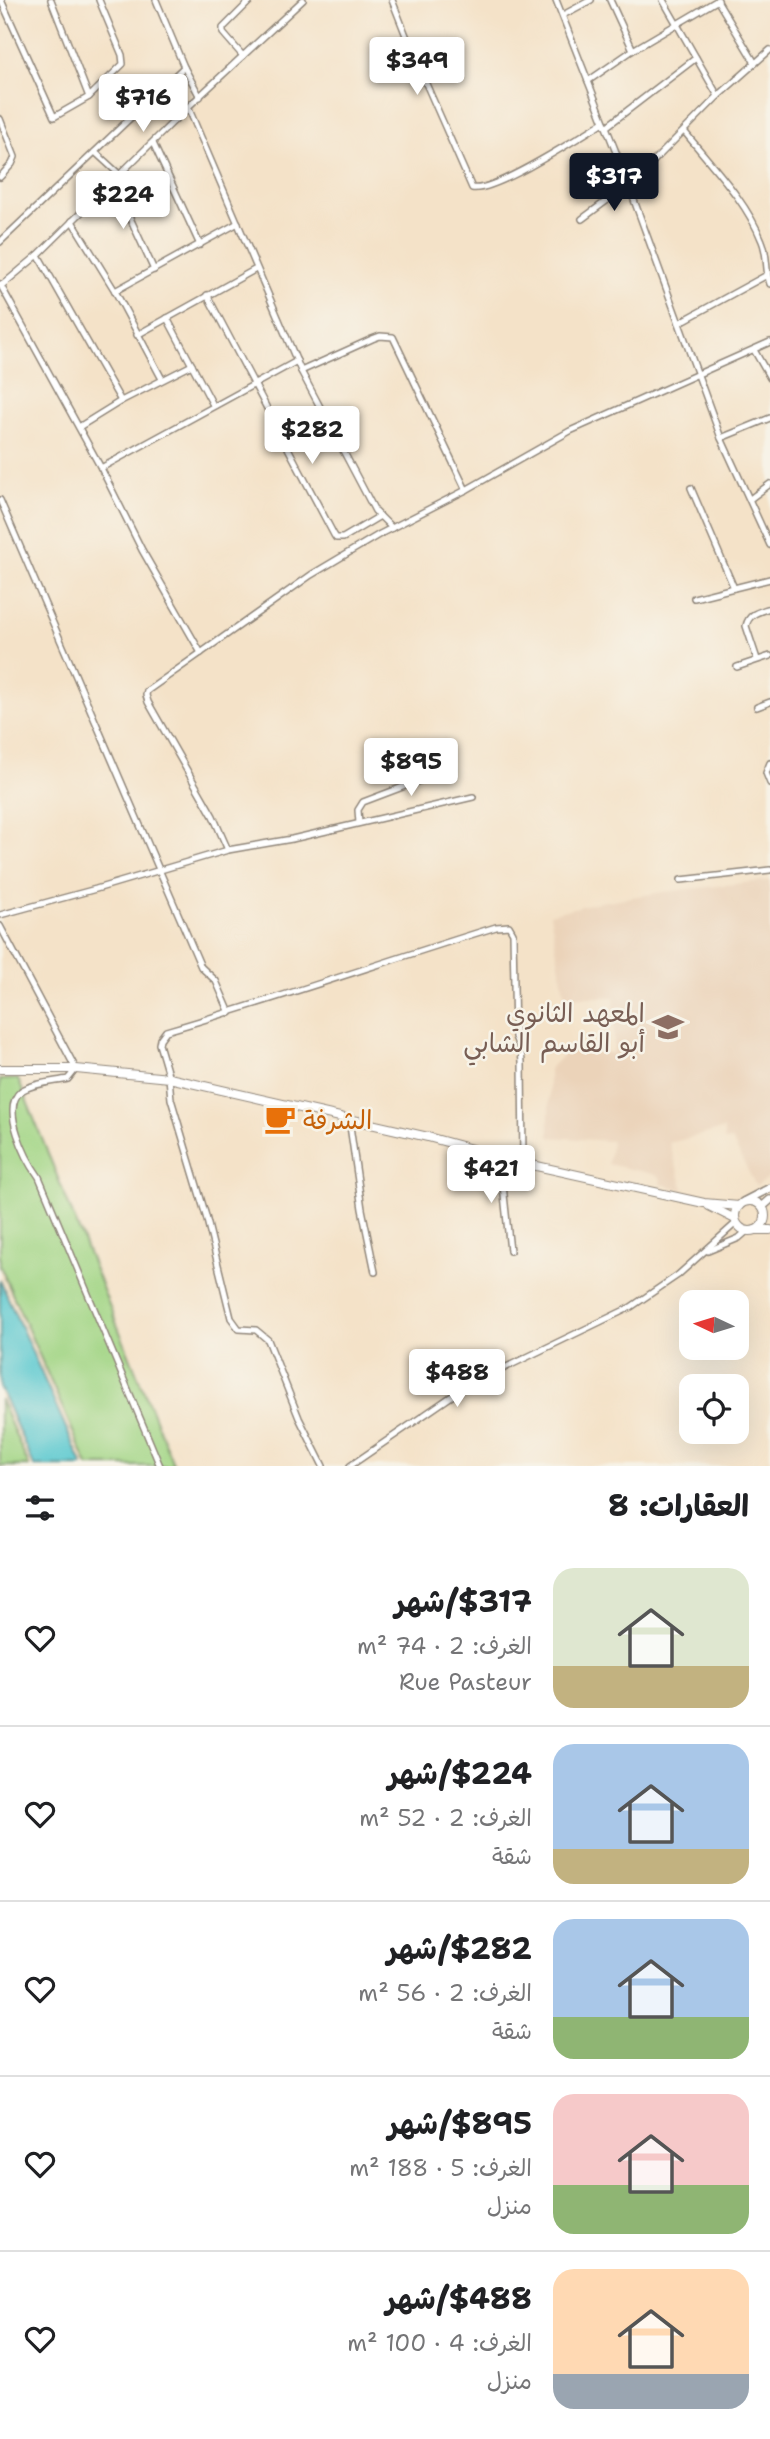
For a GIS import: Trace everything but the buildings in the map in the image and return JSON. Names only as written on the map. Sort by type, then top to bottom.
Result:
[{"type":"main road","points":[[0,1069],[76,1069],[169,1078],[428,1137],[523,1163],[704,1203],[753,1202],[765,1211],[763,1223],[751,1230]]},
{"type":"main road","points":[[704,1203],[751,1230],[770,1230]]},
{"type":"main road","points":[[736,1221],[741,1204]]},
{"type":"street","points":[[51,0],[89,97]]},
{"type":"street","points":[[3,1],[52,116],[57,117],[89,97],[123,64],[124,59],[99,0]]},
{"type":"street","points":[[166,0],[157,3],[200,97]]},
{"type":"street","points":[[243,57],[223,33],[223,28],[251,0]]},
{"type":"street","points":[[201,653],[142,550],[101,468],[1,285],[38,255],[188,107],[303,0]]},
{"type":"street","points":[[392,0],[472,188],[478,189],[509,176],[605,125],[696,58]]},
{"type":"street","points":[[556,0],[629,185],[721,438],[770,545]]},
{"type":"street","points":[[563,15],[591,0]]},
{"type":"street","points":[[610,0],[633,50]]},
{"type":"street","points":[[663,0],[718,96]]},
{"type":"street","points":[[588,81],[633,50],[717,0],[755,63]]},
{"type":"street","points":[[582,219],[629,185],[718,96],[770,50]]},
{"type":"street","points":[[0,242],[184,67]]},
{"type":"street","points":[[188,107],[301,371],[374,511],[392,528]]},
{"type":"street","points":[[0,119],[15,157],[0,177]]},
{"type":"street","points":[[684,131],[751,220],[765,251],[770,284]]},
{"type":"street","points":[[153,143],[200,246]]},
{"type":"street","points":[[95,152],[120,175]]},
{"type":"street","points":[[113,181],[155,270]]},
{"type":"street","points":[[72,221],[115,291],[162,379]]},
{"type":"street","points":[[115,291],[238,223]]},
{"type":"street","points":[[38,255],[121,401]]},
{"type":"street","points":[[137,335],[256,269]]},
{"type":"street","points":[[679,323],[767,275]]},
{"type":"street","points":[[207,295],[336,538],[343,538],[380,516]]},
{"type":"street","points":[[167,318],[213,405]]},
{"type":"street","points":[[301,371],[380,336],[393,337],[466,489]]},
{"type":"street","points":[[228,850],[213,816],[165,735],[146,695],[148,691],[311,575],[392,528],[570,431],[770,342]]},
{"type":"street","points":[[754,350],[770,378]]},
{"type":"street","points":[[101,468],[297,361]]},
{"type":"street","points":[[79,427],[121,401],[192,365]]},
{"type":"street","points":[[721,438],[770,418]]},
{"type":"street","points":[[750,499],[770,484]]},
{"type":"street","points":[[691,488],[734,587]]},
{"type":"street","points":[[0,500],[201,967],[216,981],[230,1013]]},
{"type":"street","points":[[694,598],[770,579]]},
{"type":"street","points":[[757,659],[747,622],[752,614],[770,608]]},
{"type":"street","points":[[737,667],[770,656]]},
{"type":"street","points":[[757,707],[770,702]]},
{"type":"street","points":[[770,763],[766,773],[770,783]]},
{"type":"street","points":[[359,823],[358,810],[363,802],[453,768]]},
{"type":"street","points":[[0,915],[228,850],[292,839],[473,797]]},
{"type":"street","points":[[681,880],[770,870]]},
{"type":"street","points":[[0,926],[76,1069],[68,1079],[19,1092],[10,1102],[10,1115],[19,1145],[39,1177],[160,1466]]},
{"type":"street","points":[[323,1466],[299,1418],[268,1340],[256,1330],[239,1329],[233,1323],[171,1099],[169,1078],[159,1044],[162,1035],[166,1031],[484,931],[511,927],[514,958],[514,1037],[521,1051],[522,1062],[523,1163]]},
{"type":"street","points":[[349,1119],[362,1209],[375,1272]]},
{"type":"street","points":[[500,1157],[510,1251]]},
{"type":"street","points":[[741,1204],[770,1188]]},
{"type":"street","points":[[765,1211],[770,1200]]},
{"type":"street","points":[[350,1466],[465,1387],[631,1307],[678,1275],[736,1221]]},
{"type":"street","points":[[705,1252],[751,1230]]},
{"type":"shaded area","name":"المعهد الثانوي أبو القاسم الشابي","points":[[770,880],[770,1177],[756,1186],[732,1140],[724,1141],[724,1129],[669,1143],[684,1190],[660,1184],[661,1179],[657,1175],[608,1164],[612,1141],[549,1137],[549,1069],[567,1051],[613,1053],[614,1045],[614,997],[565,997],[550,914],[594,903],[664,892]]},
{"type":"green space","points":[[18,1079],[174,1466],[88,1466],[0,1266],[0,1080]]},
{"type":"green space","points":[[0,1399],[29,1466],[0,1466]]},
{"type":"water","points":[[0,1280],[83,1466],[34,1466],[0,1388]]},
{"type":"place","name":"المعهد الثانوي أبو القاسم الشابي","points":[[668,1027]]},
{"type":"place","name":"الشرفة","points":[[280,1119]]}]
